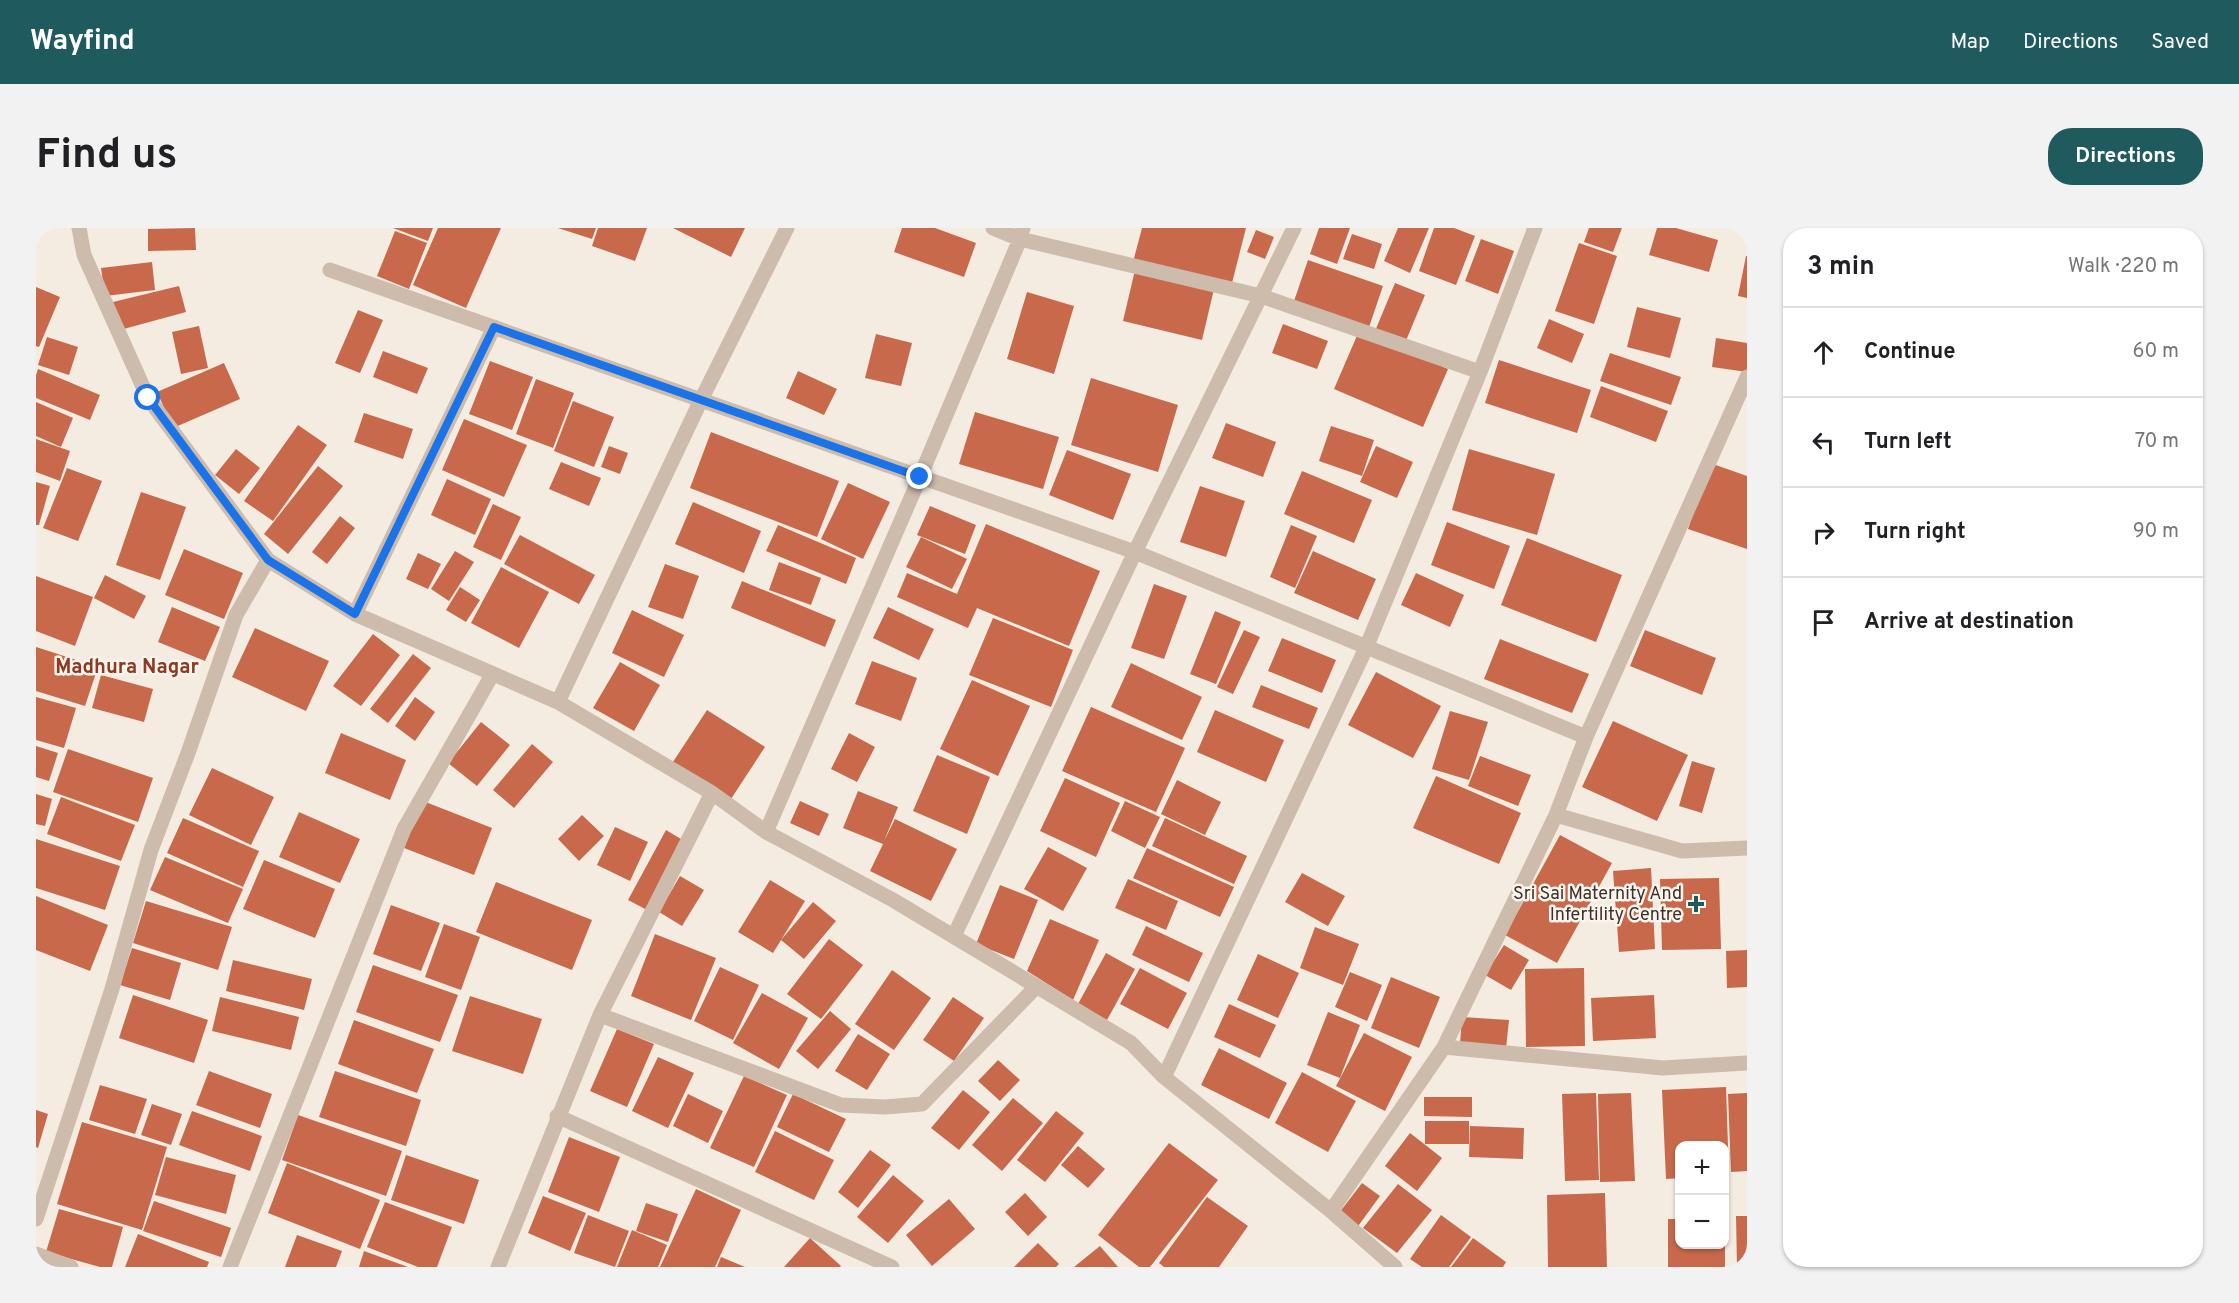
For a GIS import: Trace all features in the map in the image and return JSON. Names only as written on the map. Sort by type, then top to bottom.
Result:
[{"type":"street","points":[[79,228],[84,255],[148,398],[268,560],[355,614],[558,702],[712,793],[766,832],[893,900],[1131,1043],[1164,1077],[1331,1211],[1395,1267]]},
{"type":"street","points":[[558,702],[700,400],[787,228]]},
{"type":"street","points":[[993,228],[1261,296],[1480,372]]},
{"type":"street","points":[[954,936],[1136,552],[1294,228]]},
{"type":"street","points":[[1164,1077],[1366,648],[1480,372],[1535,228]]},
{"type":"street","points":[[766,832],[920,477],[1022,234]]},
{"type":"street","points":[[330,270],[1136,552],[1586,737]]},
{"type":"street","points":[[355,614],[494,327]]},
{"type":"street","points":[[1331,1211],[1444,1047],[1556,815],[1586,737],[1747,377]]},
{"type":"street","points":[[36,1219],[112,989],[151,850],[188,753],[236,615],[268,560]]},
{"type":"street","points":[[230,1267],[404,829],[492,675]]},
{"type":"street","points":[[498,1267],[557,1116],[600,1015],[712,793]]},
{"type":"street","points":[[1556,815],[1682,851],[1747,848]]},
{"type":"street","points":[[600,1015],[841,1105],[885,1107],[922,1104],[1036,987]]},
{"type":"street","points":[[1444,1047],[1663,1068],[1747,1064]]},
{"type":"street","points":[[557,1116],[892,1267]]},
{"type":"street","points":[[36,1254],[71,1267]]},
{"type":"building","points":[[195,228],[196,250],[148,251],[148,229]]},
{"type":"building","points":[[393,228],[433,228],[428,241]]},
{"type":"building","points":[[438,228],[501,228],[466,308],[413,285]]},
{"type":"building","points":[[558,228],[596,228],[592,239]]},
{"type":"building","points":[[598,228],[647,228],[635,261],[592,246]]},
{"type":"building","points":[[673,228],[745,228],[731,257]]},
{"type":"building","points":[[902,228],[935,228],[976,243],[964,277],[894,252]]},
{"type":"building","points":[[1142,228],[1246,228],[1231,287],[1133,262]]},
{"type":"building","points":[[1319,228],[1350,228],[1337,264],[1310,254]]},
{"type":"building","points":[[1398,228],[1429,228],[1410,273],[1384,261]]},
{"type":"building","points":[[1434,228],[1454,228],[1475,236],[1456,285],[1419,271]]},
{"type":"building","points":[[1589,228],[1622,228],[1613,252],[1584,242]]},
{"type":"building","points":[[1657,228],[1676,228],[1718,240],[1709,272],[1649,255]]},
{"type":"building","points":[[1256,230],[1274,237],[1265,259],[1247,252]]},
{"type":"building","points":[[395,231],[427,243],[409,289],[377,276]]},
{"type":"building","points":[[1352,234],[1382,244],[1374,269],[1343,259]]},
{"type":"building","points":[[1481,239],[1514,251],[1498,294],[1465,281]]},
{"type":"building","points":[[1579,243],[1617,256],[1594,324],[1555,311]]},
{"type":"building","points":[[1747,256],[1747,298],[1738,296]]},
{"type":"building","points":[[1308,260],[1383,286],[1368,330],[1293,304]]},
{"type":"building","points":[[152,262],[155,290],[105,296],[101,268]]},
{"type":"building","points":[[1135,270],[1214,289],[1202,340],[1123,321]]},
{"type":"building","points":[[1395,283],[1425,295],[1405,343],[1375,331]]},
{"type":"building","points":[[179,286],[186,312],[120,330],[113,302]]},
{"type":"building","points":[[36,287],[60,297],[39,347],[36,346]]},
{"type":"building","points":[[1027,292],[1074,306],[1054,374],[1007,359]]},
{"type":"building","points":[[1637,307],[1681,318],[1670,358],[1627,347]]},
{"type":"building","points":[[358,310],[383,320],[360,373],[335,363]]},
{"type":"building","points":[[1549,319],[1584,334],[1572,363],[1537,348]]},
{"type":"building","points":[[1283,324],[1328,341],[1317,369],[1272,353]]},
{"type":"building","points":[[199,326],[208,368],[181,374],[172,332]]},
{"type":"building","points":[[1359,331],[1448,369],[1423,427],[1334,389]]},
{"type":"building","points":[[876,334],[912,343],[901,386],[865,378]]},
{"type":"building","points":[[47,337],[78,347],[69,375],[38,365]]},
{"type":"building","points":[[1716,338],[1747,343],[1747,372],[1712,367]]},
{"type":"building","points":[[383,351],[428,368],[417,394],[373,377]]},
{"type":"building","points":[[1610,353],[1681,377],[1671,405],[1600,381]]},
{"type":"building","points":[[1499,360],[1591,390],[1577,433],[1485,403]]},
{"type":"building","points":[[490,361],[533,377],[512,430],[469,414]]},
{"type":"building","points":[[224,363],[240,399],[173,428],[157,392]]},
{"type":"building","points":[[38,369],[100,395],[90,420],[36,398]]},
{"type":"building","points":[[798,371],[837,389],[824,415],[786,398]]},
{"type":"building","points":[[1091,378],[1178,405],[1158,472],[1071,445]]},
{"type":"building","points":[[536,379],[574,393],[553,448],[516,434]]},
{"type":"building","points":[[1601,386],[1668,411],[1656,442],[1590,417]]},
{"type":"building","points":[[573,401],[614,417],[594,467],[554,451]]},
{"type":"building","points":[[36,402],[73,418],[61,447],[36,436]]},
{"type":"building","points":[[975,412],[1059,437],[1043,489],[959,464]]},
{"type":"building","points":[[364,413],[413,429],[403,459],[354,442]]},
{"type":"building","points":[[464,419],[527,445],[504,497],[442,470]]},
{"type":"building","points":[[1226,423],[1276,442],[1263,477],[1212,458]]},
{"type":"building","points":[[298,425],[327,445],[273,521],[244,501]]},
{"type":"building","points":[[1331,426],[1374,440],[1362,476],[1319,461]]},
{"type":"building","points":[[711,432],[839,481],[817,537],[690,488]]},
{"type":"building","points":[[36,439],[70,451],[60,481],[36,472]]},
{"type":"building","points":[[609,446],[628,453],[620,474],[601,467]]},
{"type":"building","points":[[1376,446],[1413,462],[1397,498],[1360,482]]},
{"type":"building","points":[[236,449],[260,468],[239,494],[215,475]]},
{"type":"building","points":[[1469,449],[1555,474],[1537,535],[1452,510]]},
{"type":"building","points":[[1067,450],[1131,474],[1113,520],[1049,495]]},
{"type":"building","points":[[561,462],[601,478],[589,506],[549,489]]},
{"type":"building","points":[[1710,463],[1747,476],[1747,549],[1688,529]]},
{"type":"building","points":[[318,466],[343,486],[288,554],[264,534]]},
{"type":"building","points":[[67,468],[102,481],[78,541],[43,528]]},
{"type":"building","points":[[1302,471],[1372,500],[1354,543],[1284,514]]},
{"type":"building","points":[[447,479],[491,499],[475,535],[431,515]]},
{"type":"building","points":[[36,482],[50,486],[39,525],[36,525]]},
{"type":"building","points":[[848,483],[890,502],[863,559],[821,539]]},
{"type":"building","points":[[1200,486],[1245,501],[1226,557],[1180,542]]},
{"type":"building","points":[[141,492],[186,507],[160,580],[116,565]]},
{"type":"building","points":[[693,502],[761,531],[744,573],[675,544]]},
{"type":"building","points":[[493,504],[521,517],[501,560],[473,547]]},
{"type":"building","points":[[930,506],[976,525],[965,554],[917,535]]},
{"type":"building","points":[[340,516],[355,528],[327,564],[312,552]]},
{"type":"building","points":[[1447,522],[1510,546],[1494,589],[1431,565]]},
{"type":"building","points":[[986,524],[1100,571],[1069,646],[977,608],[968,628],[897,597],[907,573],[957,594]]},
{"type":"building","points":[[778,525],[856,558],[846,584],[766,551]]},
{"type":"building","points":[[1291,525],[1317,536],[1295,588],[1270,577]]},
{"type":"building","points":[[520,535],[595,575],[579,604],[504,564]]},
{"type":"building","points":[[921,537],[967,559],[952,589],[906,567]]},
{"type":"building","points":[[1527,538],[1622,575],[1596,642],[1501,605]]},
{"type":"building","points":[[184,549],[243,573],[224,619],[165,595]]},
{"type":"building","points":[[455,551],[474,562],[449,601],[431,589]]},
{"type":"building","points":[[1313,551],[1376,579],[1358,620],[1294,593]]},
{"type":"building","points":[[418,553],[441,564],[428,589],[406,579]]},
{"type":"building","points":[[779,562],[821,578],[811,605],[769,590]]},
{"type":"building","points":[[665,564],[699,576],[683,619],[648,607]]},
{"type":"building","points":[[501,567],[549,592],[519,648],[471,623]]},
{"type":"building","points":[[1416,573],[1464,595],[1450,627],[1401,605]]},
{"type":"building","points":[[105,575],[146,596],[134,619],[94,598]]},
{"type":"building","points":[[36,576],[93,597],[75,646],[36,631]]},
{"type":"building","points":[[742,581],[836,620],[825,647],[731,608]]},
{"type":"building","points":[[1154,584],[1187,596],[1164,659],[1131,648]]},
{"type":"building","points":[[460,587],[480,600],[466,622],[446,610]]},
{"type":"building","points":[[172,607],[220,627],[205,661],[158,642]]},
{"type":"building","points":[[888,607],[934,629],[919,660],[873,638]]},
{"type":"building","points":[[632,610],[684,635],[664,677],[612,653]]},
{"type":"building","points":[[1215,611],[1241,622],[1216,684],[1190,674]]},
{"type":"building","points":[[993,618],[1073,650],[1051,707],[969,675]]},
{"type":"building","points":[[255,628],[329,661],[306,711],[232,677]]},
{"type":"building","points":[[1244,630],[1260,637],[1233,694],[1217,687]]},
{"type":"building","points":[[1645,630],[1716,658],[1702,695],[1630,666]]},
{"type":"building","points":[[373,634],[400,655],[361,706],[333,686]]},
{"type":"building","points":[[1282,638],[1336,660],[1322,693],[1268,671]]},
{"type":"building","points":[[1500,639],[1589,674],[1572,713],[1484,679]]},
{"type":"building","points":[[36,647],[98,667],[85,706],[36,691]]},
{"type":"building","points":[[413,654],[431,668],[388,723],[370,709]]},
{"type":"building","points":[[872,661],[917,678],[901,721],[855,704]]},
{"type":"building","points":[[620,662],[660,685],[634,731],[593,708]]},
{"type":"building","points":[[1131,663],[1202,697],[1182,740],[1111,707]]},
{"type":"building","points":[[1376,672],[1441,706],[1413,758],[1348,725]]},
{"type":"building","points":[[101,675],[153,689],[144,722],[92,708]]},
{"type":"building","points":[[972,680],[1030,706],[998,776],[940,749]]},
{"type":"building","points":[[1261,685],[1318,708],[1309,729],[1252,707]]},
{"type":"building","points":[[36,697],[76,708],[64,748],[36,740]]},
{"type":"building","points":[[415,697],[435,712],[415,741],[395,726]]},
{"type":"building","points":[[1091,707],[1185,748],[1156,812],[1062,771]]},
{"type":"building","points":[[707,710],[765,747],[729,802],[671,765]]},
{"type":"building","points":[[1215,710],[1284,740],[1266,782],[1197,752]]},
{"type":"building","points":[[1450,711],[1488,722],[1469,780],[1432,769]]},
{"type":"building","points":[[1613,721],[1688,755],[1657,821],[1582,787]]},
{"type":"building","points":[[481,722],[510,745],[477,786],[448,763]]},
{"type":"building","points":[[341,733],[406,760],[390,800],[325,773]]},
{"type":"building","points":[[849,733],[875,747],[857,782],[831,769]]},
{"type":"building","points":[[532,744],[553,762],[514,808],[493,790]]},
{"type":"building","points":[[36,746],[58,753],[49,781],[36,777]]},
{"type":"building","points":[[68,749],[153,778],[138,822],[53,792]]},
{"type":"building","points":[[937,755],[990,777],[967,834],[913,811]]},
{"type":"building","points":[[1480,756],[1531,775],[1518,806],[1468,786]]},
{"type":"building","points":[[1692,761],[1715,768],[1702,813],[1679,806]]},
{"type":"building","points":[[212,768],[274,797],[251,845],[189,815]]},
{"type":"building","points":[[1436,776],[1521,813],[1499,864],[1413,828]]},
{"type":"building","points":[[1065,778],[1120,803],[1096,857],[1040,831]]},
{"type":"building","points":[[1177,780],[1221,802],[1205,835],[1161,814]]},
{"type":"building","points":[[858,791],[898,807],[884,841],[895,819],[957,849],[931,901],[870,871],[883,844],[843,828]]},
{"type":"building","points":[[36,794],[52,799],[45,826],[36,824]]},
{"type":"building","points":[[61,797],[135,825],[121,861],[47,834]]},
{"type":"building","points":[[423,801],[492,828],[474,875],[404,848]]},
{"type":"building","points":[[800,801],[829,814],[819,836],[790,823]]},
{"type":"building","points":[[1125,801],[1160,817],[1145,848],[1111,831]]},
{"type":"building","points":[[299,812],[360,839],[340,883],[279,857]]},
{"type":"building","points":[[582,815],[604,836],[579,861],[558,839]]},
{"type":"building","points":[[183,818],[259,851],[243,887],[167,853]]},
{"type":"building","points":[[1165,818],[1247,856],[1234,884],[1152,846]]},
{"type":"building","points":[[615,827],[648,842],[630,881],[597,865]]},
{"type":"building","points":[[666,830],[686,842],[647,910],[628,900]]},
{"type":"building","points":[[1560,835],[1612,863],[1557,963],[1505,935]]},
{"type":"building","points":[[36,839],[120,866],[105,910],[36,888]]},
{"type":"building","points":[[1048,847],[1087,868],[1063,911],[1024,889]]},
{"type":"building","points":[[1147,848],[1234,887],[1220,917],[1133,878]]},
{"type":"building","points":[[165,857],[243,889],[228,923],[150,890]]},
{"type":"building","points":[[264,860],[335,889],[315,938],[243,909]]},
{"type":"building","points":[[1651,868],[1655,949],[1619,952],[1613,871]]},
{"type":"building","points":[[1302,873],[1345,896],[1328,926],[1285,902]]},
{"type":"building","points":[[680,876],[704,890],[682,926],[659,912]]},
{"type":"building","points":[[1719,878],[1721,949],[1662,950],[1660,879]]},
{"type":"building","points":[[1128,879],[1178,901],[1166,930],[1115,908]]},
{"type":"building","points":[[770,880],[805,901],[773,953],[738,932]]},
{"type":"building","points":[[496,882],[592,920],[572,970],[476,932]]},
{"type":"building","points":[[1000,885],[1038,900],[1014,959],[976,944]]},
{"type":"building","points":[[36,896],[108,925],[90,971],[36,950]]},
{"type":"building","points":[[146,901],[232,927],[218,970],[133,943]]},
{"type":"building","points":[[813,902],[836,921],[804,959],[781,940]]},
{"type":"building","points":[[391,905],[440,923],[421,971],[373,954]]},
{"type":"building","points":[[1050,919],[1099,940],[1073,1000],[1027,971]]},
{"type":"building","points":[[444,924],[480,937],[461,990],[425,977]]},
{"type":"building","points":[[1146,926],[1203,953],[1189,982],[1132,955]]},
{"type":"building","points":[[1315,927],[1359,944],[1343,985],[1300,968]]},
{"type":"building","points":[[655,934],[716,958],[691,1020],[631,996]]},
{"type":"building","points":[[829,939],[863,965],[821,1019],[787,994]]},
{"type":"building","points":[[1504,945],[1529,960],[1511,990],[1485,975]]},
{"type":"building","points":[[132,948],[181,963],[170,1000],[120,985]]},
{"type":"building","points":[[1747,950],[1747,987],[1727,988],[1726,951]]},
{"type":"building","points":[[1106,953],[1135,969],[1107,1020],[1078,1004]]},
{"type":"building","points":[[1258,954],[1299,973],[1278,1018],[1237,1000]]},
{"type":"building","points":[[233,960],[312,979],[304,1010],[226,991]]},
{"type":"building","points":[[373,965],[458,995],[440,1042],[356,1012]]},
{"type":"building","points":[[720,967],[759,985],[733,1040],[694,1021]]},
{"type":"building","points":[[1140,968],[1187,993],[1168,1029],[1120,1004]]},
{"type":"building","points":[[1584,968],[1585,1046],[1526,1047],[1525,969]]},
{"type":"building","points":[[892,970],[931,998],[894,1050],[855,1024]]},
{"type":"building","points":[[1350,972],[1382,985],[1367,1021],[1335,1007]]},
{"type":"building","points":[[1391,977],[1440,997],[1419,1048],[1371,1028]]},
{"type":"building","points":[[762,993],[808,1018],[779,1069],[733,1043]]},
{"type":"building","points":[[133,995],[208,1020],[194,1063],[119,1038]]},
{"type":"building","points":[[1654,995],[1656,1038],[1593,1041],[1591,998]]},
{"type":"building","points":[[470,996],[542,1019],[523,1074],[452,1051]]},
{"type":"building","points":[[220,997],[299,1017],[291,1050],[212,1031]]},
{"type":"building","points":[[953,997],[984,1018],[954,1061],[923,1040]]},
{"type":"building","points":[[1229,1004],[1276,1025],[1260,1058],[1214,1037]]},
{"type":"building","points":[[830,1011],[851,1029],[818,1069],[796,1051]]},
{"type":"building","points":[[1328,1012],[1360,1025],[1340,1078],[1307,1065]]},
{"type":"building","points":[[1462,1017],[1509,1020],[1506,1048],[1460,1044]]},
{"type":"building","points":[[354,1020],[434,1049],[417,1093],[338,1064]]},
{"type":"building","points":[[617,1029],[654,1044],[627,1107],[590,1091]]},
{"type":"building","points":[[1364,1033],[1412,1057],[1385,1111],[1336,1086]]},
{"type":"building","points":[[858,1034],[890,1054],[867,1090],[835,1071]]},
{"type":"building","points":[[1219,1048],[1287,1083],[1269,1119],[1201,1085]]},
{"type":"building","points":[[658,1057],[694,1073],[668,1128],[632,1111]]},
{"type":"building","points":[[998,1060],[1020,1080],[1000,1101],[978,1081]]},
{"type":"building","points":[[209,1071],[272,1094],[260,1128],[196,1105]]},
{"type":"building","points":[[335,1071],[421,1100],[406,1146],[319,1117]]},
{"type":"building","points":[[1302,1072],[1356,1101],[1328,1152],[1275,1123]]},
{"type":"building","points":[[744,1076],[787,1095],[754,1167],[710,1148]]},
{"type":"building","points":[[100,1085],[147,1099],[135,1134],[89,1120]]},
{"type":"building","points":[[1726,1087],[1728,1141],[1675,1141],[1675,1178],[1666,1179],[1662,1090]]},
{"type":"building","points":[[963,1090],[990,1112],[959,1150],[931,1128]]},
{"type":"building","points":[[1596,1093],[1599,1180],[1565,1181],[1562,1094]]},
{"type":"building","points":[[1631,1093],[1635,1181],[1600,1182],[1598,1094]]},
{"type":"building","points":[[1747,1093],[1747,1171],[1731,1172],[1728,1094]]},
{"type":"building","points":[[688,1094],[723,1111],[708,1143],[673,1126]]},
{"type":"building","points":[[793,1094],[846,1119],[829,1152],[777,1127]]},
{"type":"building","points":[[1424,1097],[1472,1097],[1472,1117],[1424,1116]]},
{"type":"building","points":[[1013,1098],[1043,1123],[1002,1171],[972,1145]]},
{"type":"building","points":[[152,1104],[182,1114],[171,1145],[141,1135]]},
{"type":"building","points":[[36,1110],[48,1114],[38,1148],[36,1147]]},
{"type":"building","points":[[192,1111],[262,1136],[250,1171],[179,1145]]},
{"type":"building","points":[[1056,1111],[1084,1133],[1045,1182],[1017,1160]]},
{"type":"building","points":[[298,1115],[402,1151],[386,1196],[282,1160]]},
{"type":"building","points":[[1425,1121],[1469,1121],[1469,1144],[1425,1144]]},
{"type":"building","points":[[82,1122],[167,1147],[142,1230],[57,1204]]},
{"type":"building","points":[[1470,1126],[1524,1128],[1523,1159],[1469,1157]]},
{"type":"building","points":[[775,1131],[834,1160],[814,1200],[755,1172]]},
{"type":"building","points":[[1410,1133],[1442,1158],[1417,1191],[1385,1166]]},
{"type":"building","points":[[569,1137],[620,1157],[599,1212],[548,1192]]},
{"type":"building","points":[[1169,1143],[1218,1180],[1150,1267],[1139,1267],[1098,1235]]},
{"type":"building","points":[[1078,1146],[1105,1169],[1088,1188],[1061,1165]]},
{"type":"building","points":[[870,1150],[891,1165],[858,1208],[838,1192]]},
{"type":"building","points":[[406,1155],[479,1180],[464,1224],[391,1200]]},
{"type":"building","points":[[166,1157],[236,1175],[226,1214],[155,1195]]},
{"type":"building","points":[[287,1163],[380,1200],[360,1249],[268,1213]]},
{"type":"building","points":[[893,1175],[924,1201],[888,1243],[857,1217]]},
{"type":"building","points":[[1362,1183],[1380,1196],[1356,1229],[1339,1213]]},
{"type":"building","points":[[1398,1184],[1432,1210],[1397,1253],[1363,1228]]},
{"type":"building","points":[[696,1189],[741,1210],[715,1267],[660,1267]]},
{"type":"building","points":[[1025,1193],[1047,1217],[1028,1236],[1005,1212]]},
{"type":"building","points":[[1605,1193],[1607,1267],[1548,1267],[1547,1195]]},
{"type":"building","points":[[543,1196],[586,1213],[570,1251],[528,1233]]},
{"type":"building","points":[[1207,1197],[1248,1226],[1219,1267],[1164,1267],[1159,1263]]},
{"type":"building","points":[[949,1199],[975,1229],[932,1266],[906,1235]]},
{"type":"building","points":[[154,1201],[231,1228],[221,1257],[143,1231]]},
{"type":"building","points":[[385,1202],[452,1227],[437,1267],[418,1267],[367,1247]]},
{"type":"building","points":[[646,1203],[678,1214],[668,1242],[636,1231]]},
{"type":"building","points":[[59,1209],[123,1227],[112,1267],[100,1267],[46,1252]]},
{"type":"building","points":[[588,1215],[629,1231],[615,1267],[574,1253]]},
{"type":"building","points":[[1441,1215],[1471,1237],[1449,1267],[1422,1267],[1410,1259]]},
{"type":"building","points":[[1736,1216],[1747,1216],[1747,1267],[1737,1267]]},
{"type":"building","points":[[1668,1219],[1675,1219],[1675,1249],[1725,1249],[1725,1267],[1668,1267]]},
{"type":"building","points":[[632,1230],[667,1245],[658,1267],[617,1267]]},
{"type":"building","points":[[138,1234],[209,1262],[207,1267],[125,1267]]},
{"type":"building","points":[[297,1235],[342,1251],[336,1267],[285,1267]]},
{"type":"building","points":[[810,1238],[841,1266],[784,1267]]},
{"type":"building","points":[[1473,1238],[1506,1262],[1503,1267],[1451,1267]]},
{"type":"building","points":[[1038,1243],[1059,1264],[1056,1267],[1014,1267]]},
{"type":"building","points":[[1100,1246],[1118,1267],[1074,1267]]},
{"type":"building","points":[[364,1251],[408,1267],[359,1267]]},
{"type":"building","points":[[721,1257],[745,1267],[717,1267]]},
{"type":"place","name":"Sri Sai Maternity And Infertility Centre","points":[[1696,904]]},
{"type":"district","name":"Madhura Nagar","points":[[127,668]]},
{"type":"route","points":[[148,398],[268,560],[355,614],[494,327],[920,477]]}]
